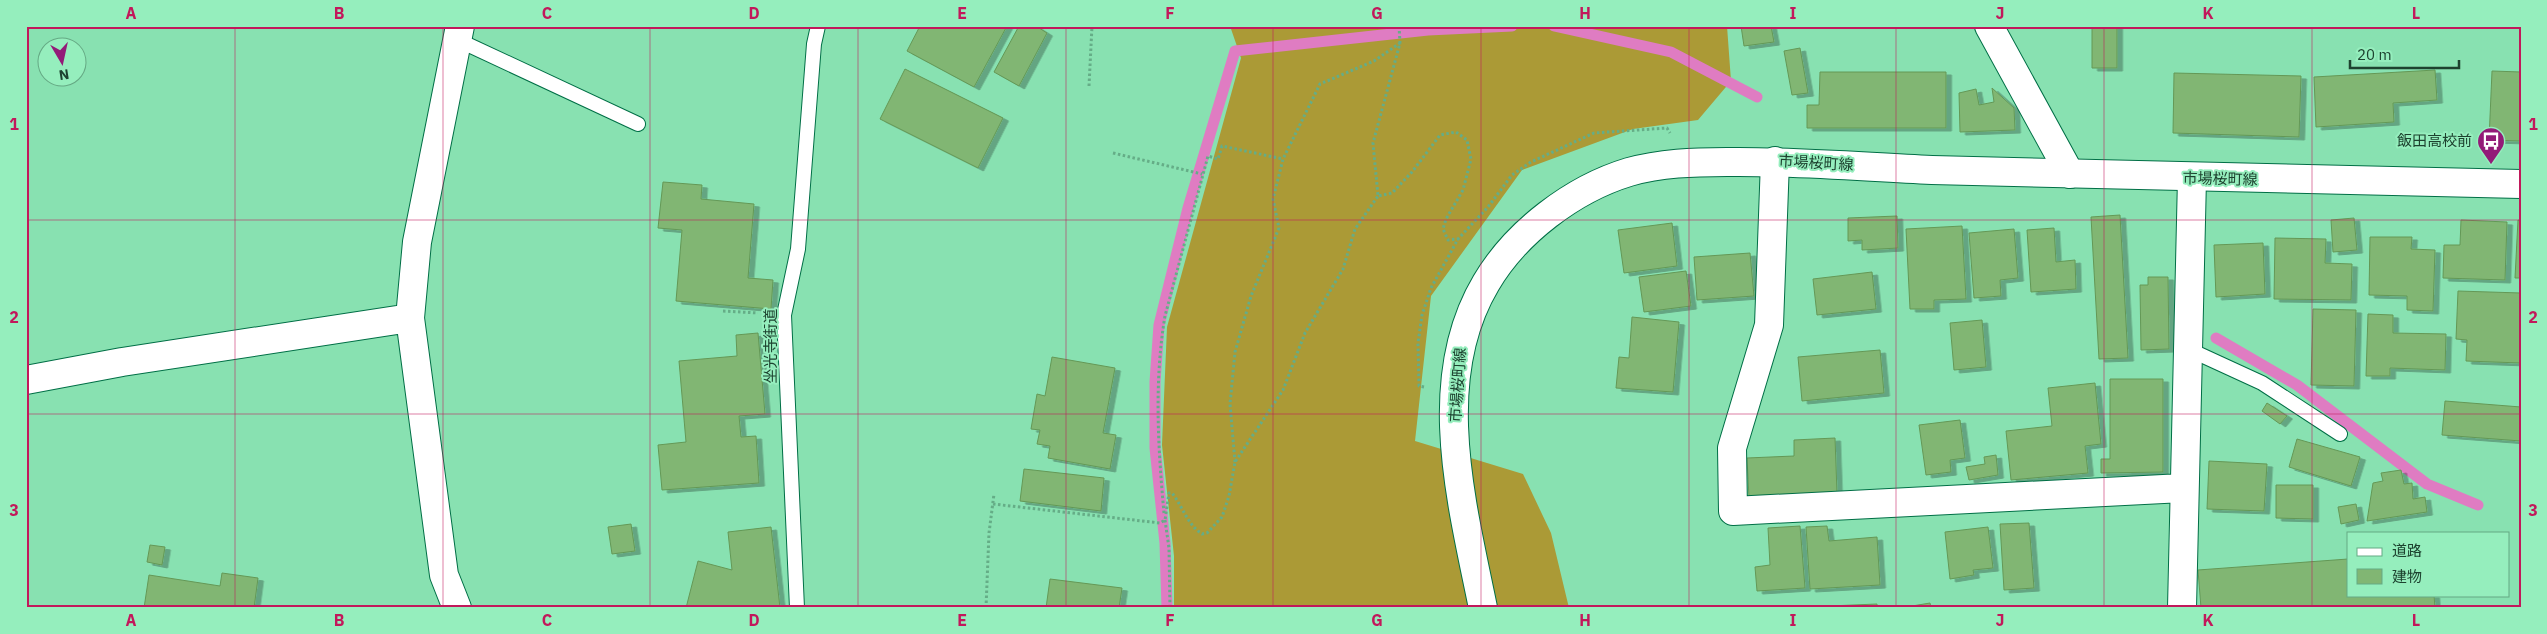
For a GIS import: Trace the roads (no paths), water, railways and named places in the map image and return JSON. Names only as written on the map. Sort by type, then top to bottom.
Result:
[{"type":"street","points":[[1989,26],[2070,174]]},
{"type":"street","points":[[457,608],[444,575],[410,318],[417,242],[459,33]]},
{"type":"street","points":[[1775,161],[1769,325],[1732,448],[1733,510],[2184,488]]},
{"type":"street","name":"市場桜町線","points":[[1483,608],[1457,480],[1455,389],[1463,330],[1487,282],[1504,257],[1557,208],[1590,187],[1627,173],[1669,163],[1775,161],[1927,169],[2192,178],[2521,184]]},
{"type":"street","points":[[2182,608],[2192,178]]},
{"type":"street","points":[[26,380],[122,362],[410,318]]},
{"type":"lane","name":"坐光寺街道","points":[[797,608],[784,315],[798,249],[814,44],[818,26]]},
{"type":"lane","points":[[459,33],[638,124]]},
{"type":"lane","points":[[2188,349],[2262,383],[2340,434]]},
{"type":"waterway","points":[[1167,608],[1165,543],[1155,448],[1155,382],[1159,325],[1188,208],[1235,51],[1428,30],[1512,26]]},
{"type":"waterway","points":[[1554,26],[1671,52],[1757,97]]},
{"type":"waterway","points":[[2216,338],[2297,385],[2427,484],[2478,505]]},
{"type":"place","name":"飯田高校前","points":[[2491,165]]}]
